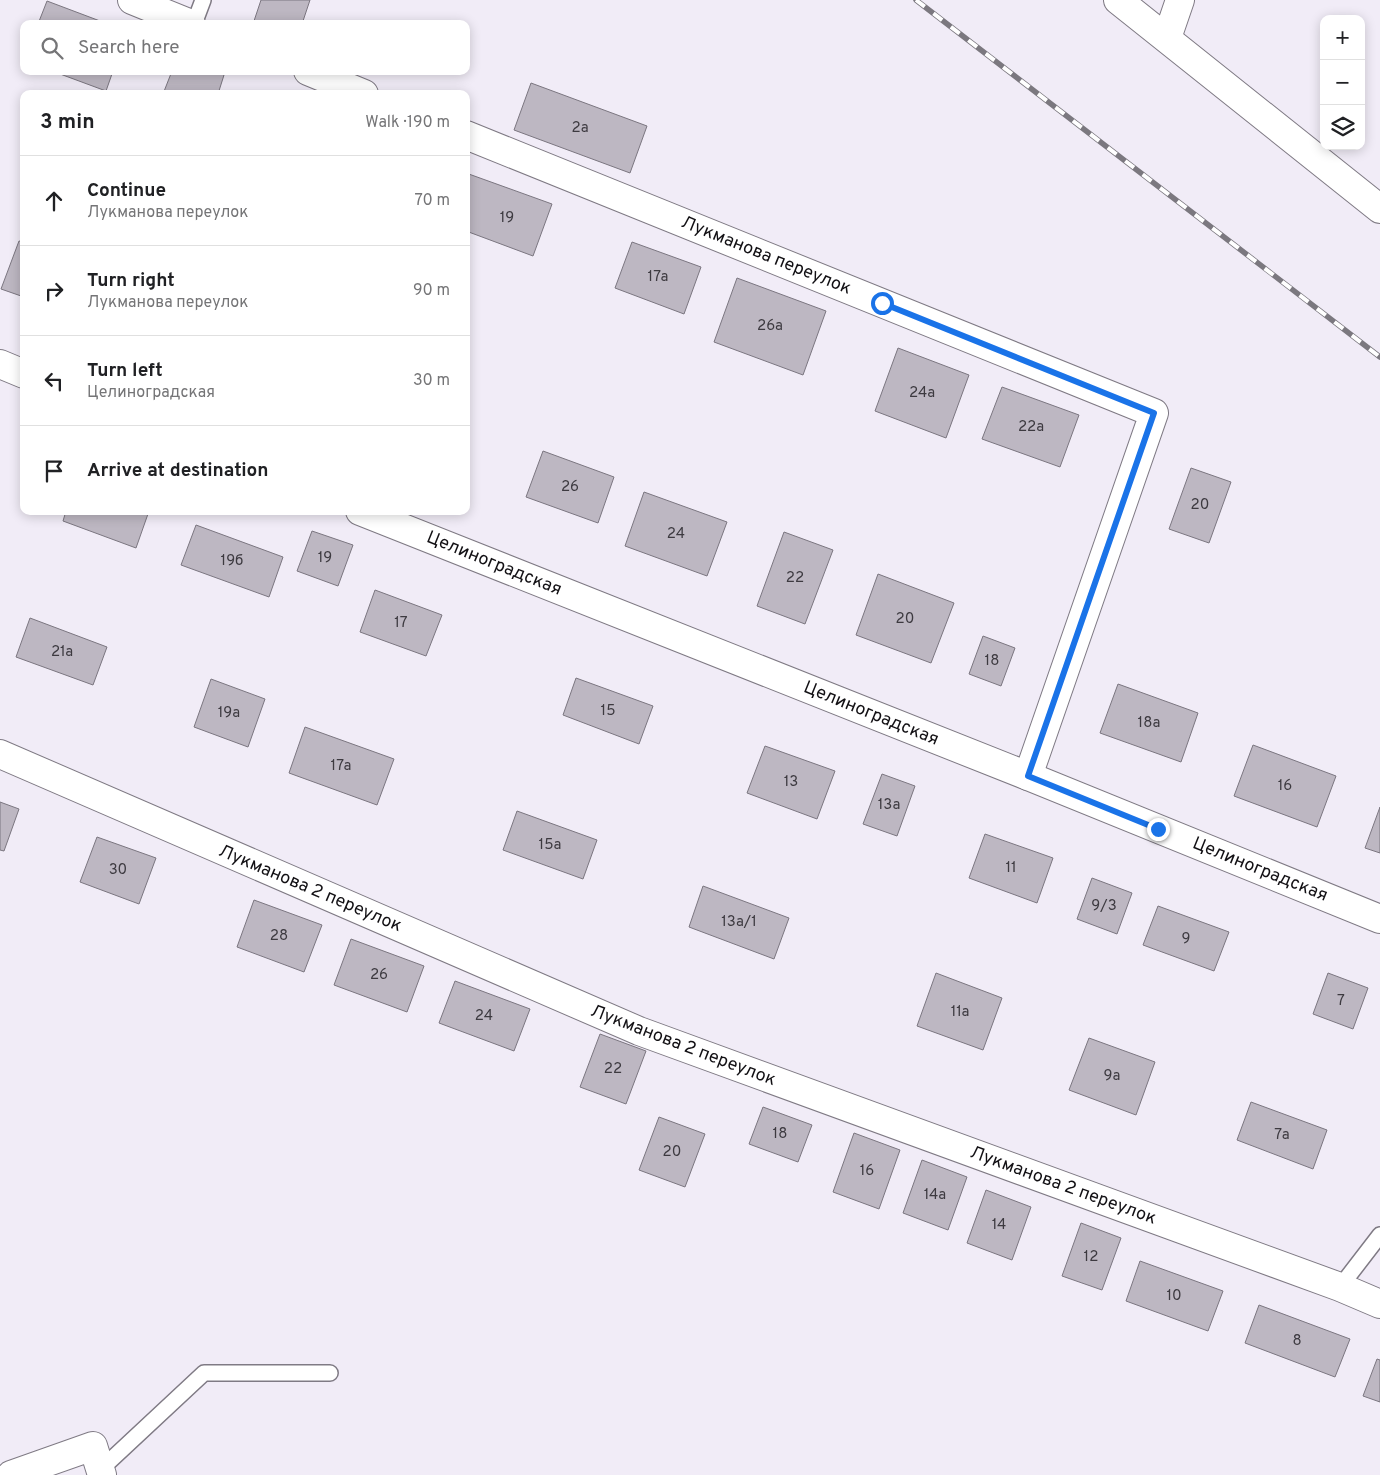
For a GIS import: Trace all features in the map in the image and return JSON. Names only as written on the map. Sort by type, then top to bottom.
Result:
[{"type":"street","points":[[132,0],[182,20]]},
{"type":"street","points":[[1118,0],[1380,209]]},
{"type":"street","points":[[1167,38],[1180,0]]},
{"type":"street","points":[[318,75],[354,90]]},
{"type":"street","name":"Лукманова переулок","points":[[470,137],[1154,413],[1028,776]]},
{"type":"street","points":[[0,364],[20,372]]},
{"type":"street","name":"Целиноградская","points":[[370,515],[1028,776],[1380,919]]},
{"type":"street","name":"Лукманова 2 переулок","points":[[0,754],[639,1032],[1340,1287],[1380,1304]]},
{"type":"street","points":[[11,1475],[99,1464]]},
{"type":"lane","points":[[194,20],[204,0]]},
{"type":"lane","points":[[1340,1287],[1380,1235]]},
{"type":"lane","points":[[99,1464],[204,1373],[330,1373]]},
{"type":"building","points":[[261,0],[310,0],[303,20],[254,20]]},
{"type":"building","points":[[47,1],[97,20],[40,20]]},
{"type":"building","points":[[63,75],[112,75],[106,90]]},
{"type":"building","points":[[170,75],[224,75],[219,90],[165,90]]},
{"type":"building","points":[[531,83],[647,126],[630,173],[514,130]]},
{"type":"building","points":[[470,174],[552,204],[533,256],[470,232]]},
{"type":"building","points":[[19,241],[20,241],[20,296],[1,289]]},
{"type":"building","points":[[632,242],[701,267],[684,314],[615,288]]},
{"type":"building","points":[[737,278],[826,311],[803,375],[714,342]]},
{"type":"building","points":[[898,348],[969,375],[946,438],[875,411]]},
{"type":"building","points":[[1002,387],[1079,415],[1060,467],[982,439]]},
{"type":"building","points":[[543,451],[614,477],[598,523],[526,497]]},
{"type":"building","points":[[1191,468],[1231,482],[1209,543],[1169,529]]},
{"type":"building","points":[[644,492],[727,522],[707,576],[625,546]]},
{"type":"building","points":[[65,515],[148,515],[136,548],[63,521]]},
{"type":"building","points":[[196,525],[283,557],[269,597],[181,565]]},
{"type":"building","points":[[312,531],[353,545],[338,586],[297,571]]},
{"type":"building","points":[[784,532],[833,550],[805,624],[757,606]]},
{"type":"building","points":[[878,574],[954,603],[931,663],[856,635]]},
{"type":"building","points":[[375,590],[442,615],[426,656],[360,632]]},
{"type":"building","points":[[30,618],[107,647],[93,685],[16,657]]},
{"type":"building","points":[[983,636],[1015,648],[1001,686],[969,674]]},
{"type":"building","points":[[576,678],[653,706],[639,744],[563,715]]},
{"type":"building","points":[[211,679],[265,699],[248,747],[194,727]]},
{"type":"building","points":[[1118,684],[1198,713],[1181,762],[1100,733]]},
{"type":"building","points":[[305,727],[394,759],[377,805],[289,773]]},
{"type":"building","points":[[1253,745],[1336,776],[1317,827],[1234,796]]},
{"type":"building","points":[[765,746],[835,771],[817,819],[747,793]]},
{"type":"building","points":[[882,774],[915,786],[897,836],[863,824]]},
{"type":"building","points":[[0,802],[19,809],[4,851],[0,850]]},
{"type":"building","points":[[1380,807],[1380,853],[1365,848]]},
{"type":"building","points":[[517,811],[597,840],[583,879],[503,850]]},
{"type":"building","points":[[985,834],[1053,858],[1037,903],[969,878]]},
{"type":"building","points":[[97,837],[156,858],[139,904],[80,882]]},
{"type":"building","points":[[1092,878],[1132,893],[1117,934],[1077,919]]},
{"type":"building","points":[[703,886],[789,918],[774,959],[689,927]]},
{"type":"building","points":[[254,900],[322,925],[304,972],[237,947]]},
{"type":"building","points":[[1158,906],[1229,932],[1214,971],[1143,945]]},
{"type":"building","points":[[351,939],[424,966],[407,1012],[334,985]]},
{"type":"building","points":[[936,973],[1002,998],[983,1050],[917,1026]]},
{"type":"building","points":[[1328,973],[1368,988],[1353,1029],[1313,1014]]},
{"type":"building","points":[[455,981],[530,1009],[514,1051],[439,1023]]},
{"type":"building","points":[[600,1034],[646,1051],[626,1104],[580,1087]]},
{"type":"building","points":[[1089,1038],[1155,1062],[1136,1115],[1069,1090]]},
{"type":"building","points":[[1251,1102],[1327,1130],[1313,1169],[1237,1140]]},
{"type":"building","points":[[763,1107],[812,1125],[798,1162],[749,1144]]},
{"type":"building","points":[[659,1117],[705,1134],[685,1187],[639,1170]]},
{"type":"building","points":[[854,1133],[900,1150],[879,1209],[833,1192]]},
{"type":"building","points":[[922,1160],[967,1177],[948,1230],[903,1213]]},
{"type":"building","points":[[986,1190],[1031,1207],[1012,1260],[967,1243]]},
{"type":"building","points":[[1081,1223],[1121,1238],[1102,1290],[1062,1276]]},
{"type":"building","points":[[1140,1261],[1223,1291],[1208,1331],[1126,1301]]},
{"type":"building","points":[[1259,1305],[1350,1339],[1335,1377],[1245,1343]]},
{"type":"building","points":[[1377,1359],[1380,1360],[1380,1402],[1363,1396]]},
{"type":"railway","points":[[916,0],[1380,357]]},
{"type":"route","points":[[882,303],[1154,413],[1028,776],[1158,829]]}]
